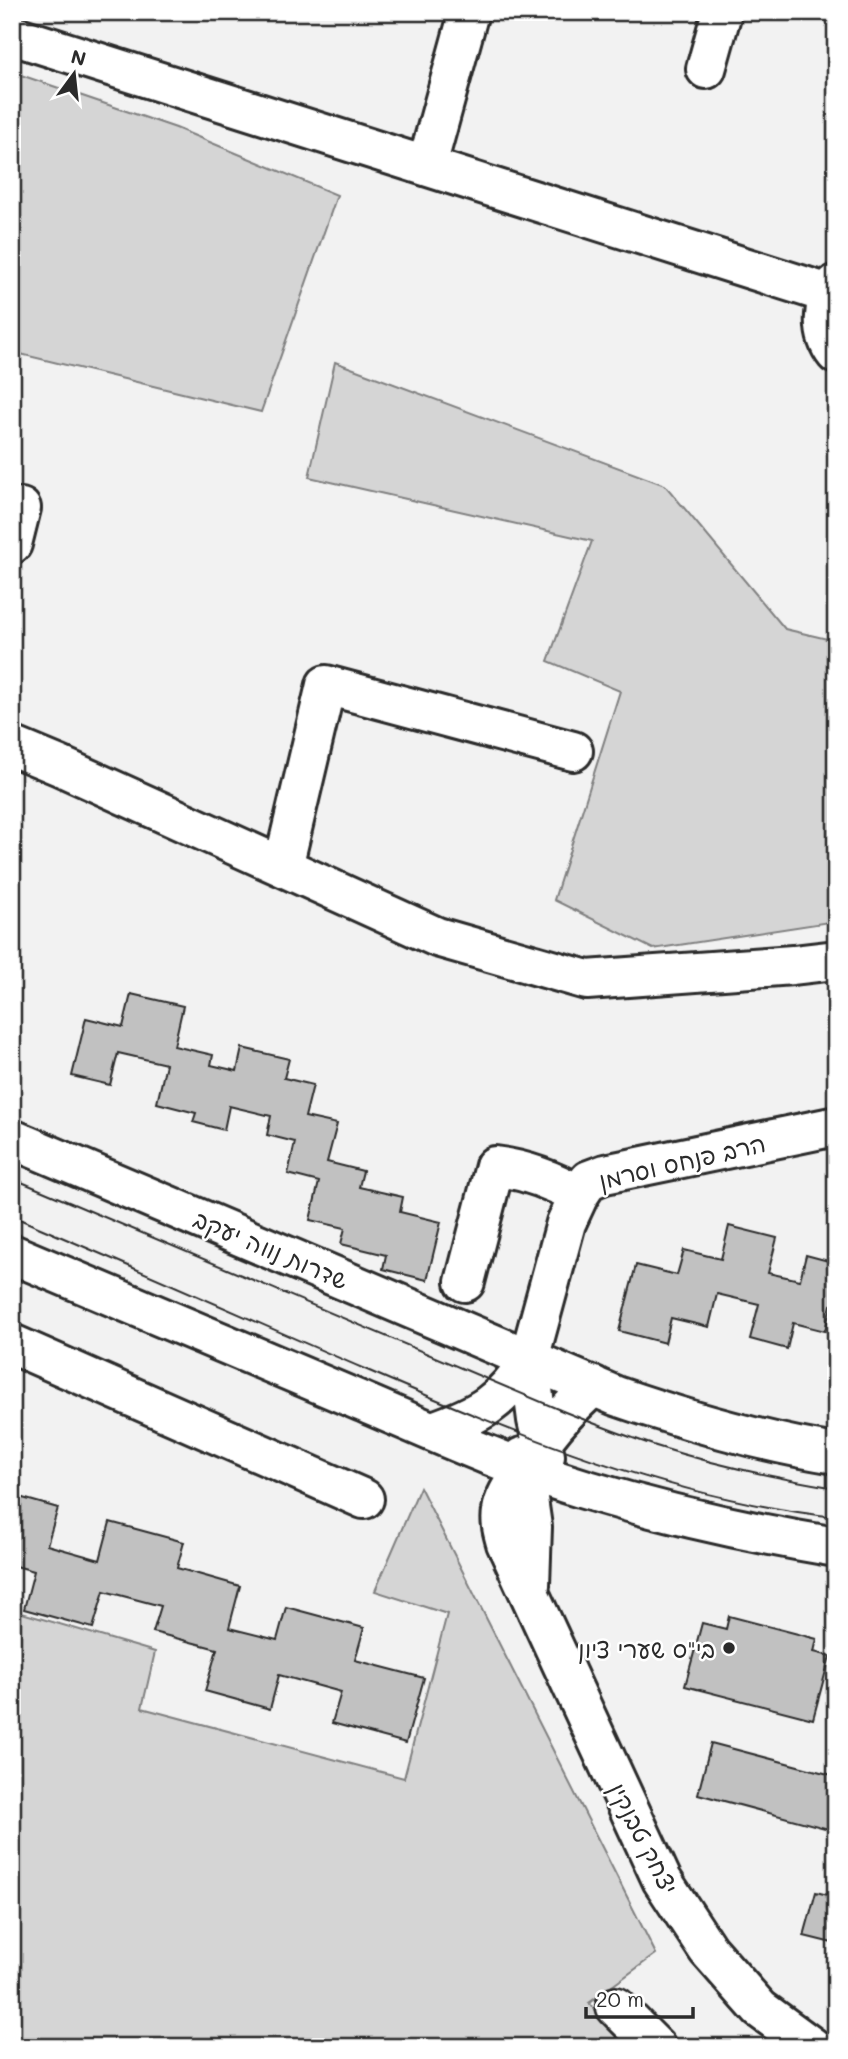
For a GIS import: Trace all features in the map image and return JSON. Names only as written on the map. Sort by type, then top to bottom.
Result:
[{"type":"street","points":[[427,165],[469,12]]},
{"type":"street","points":[[706,69],[722,12]]},
{"type":"street","points":[[12,34],[832,289],[824,325],[830,346],[836,354]]},
{"type":"street","points":[[283,867],[326,685],[573,751]]},
{"type":"street","points":[[12,747],[60,766],[437,937],[587,980],[836,960]]},
{"type":"street","name":"הרב פנחס וסרמן","points":[[539,1463],[518,1374],[566,1223],[589,1180],[605,1174],[836,1126]]},
{"type":"street","name":"שדרות נווה יעקב","points":[[12,1139],[493,1344],[518,1374],[594,1386]]},
{"type":"street","points":[[465,1282],[495,1166],[555,1181],[579,1195]]},
{"type":"street","points":[[12,1254],[433,1431],[539,1463],[583,1489],[664,1512],[784,1539],[836,1547]]},
{"type":"street","points":[[12,1345],[364,1499]]},
{"type":"street","points":[[433,1431],[484,1409],[518,1374]]},
{"type":"street","points":[[539,1463],[565,1412],[594,1386],[709,1427],[764,1441],[836,1454]]},
{"type":"street","name":"יצחק טבנקין","points":[[539,1463],[532,1527],[530,1591],[662,1880],[708,1950],[760,2009],[812,2047]]},
{"type":"street","points":[[616,2007],[656,2047]]},
{"type":"shaded area","points":[[12,72],[176,128],[337,195],[261,412],[12,352]]},
{"type":"shaded area","points":[[335,362],[665,485],[785,629],[836,641],[836,921],[653,949],[554,900],[620,691],[548,661],[592,541],[309,477]]},
{"type":"shaded area","points":[[420,1487],[656,1954],[589,2003],[627,2047],[12,2047],[12,1610],[155,1652],[142,1708],[404,1778],[447,1614],[375,1591]]},
{"type":"building","points":[[131,994],[183,1006],[174,1046],[213,1055],[211,1065],[237,1071],[242,1048],[289,1059],[284,1078],[313,1085],[305,1117],[337,1124],[327,1162],[363,1171],[359,1187],[403,1197],[400,1212],[441,1222],[427,1280],[383,1269],[386,1255],[341,1244],[345,1228],[310,1220],[319,1182],[288,1174],[295,1142],[267,1135],[271,1116],[229,1106],[224,1130],[193,1122],[196,1113],[157,1103],[166,1064],[118,1053],[110,1085],[72,1076],[86,1018],[123,1027]]},
{"type":"building","points":[[729,1226],[777,1238],[768,1273],[800,1280],[806,1255],[836,1263],[836,1306],[831,1305],[825,1331],[793,1323],[787,1349],[750,1339],[759,1304],[717,1294],[709,1327],[671,1318],[665,1343],[619,1331],[636,1265],[677,1275],[684,1250],[721,1259]]},
{"type":"building","points":[[12,1495],[58,1508],[47,1545],[100,1560],[110,1522],[184,1542],[177,1568],[240,1586],[229,1628],[277,1640],[286,1607],[364,1628],[355,1660],[424,1678],[406,1743],[332,1723],[341,1692],[279,1675],[270,1709],[205,1691],[217,1649],[153,1632],[161,1606],[104,1591],[93,1628],[24,1609],[34,1571],[12,1565]]},
{"type":"building","points":[[729,1616],[817,1639],[814,1652],[830,1656],[813,1719],[685,1686],[702,1623],[726,1629]]},
{"type":"building","points":[[711,1743],[836,1776],[836,1831],[698,1794]]},
{"type":"building","points":[[816,1892],[836,1897],[836,1944],[804,1936]]},
{"type":"tram line","points":[[12,1178],[610,1430],[723,1465],[836,1488]]},
{"type":"tram line","points":[[12,1216],[424,1394],[538,1440],[655,1480],[714,1496],[836,1517]]},
{"type":"place","name":"בי\"ס שערי ציון","points":[[729,1648]]}]
